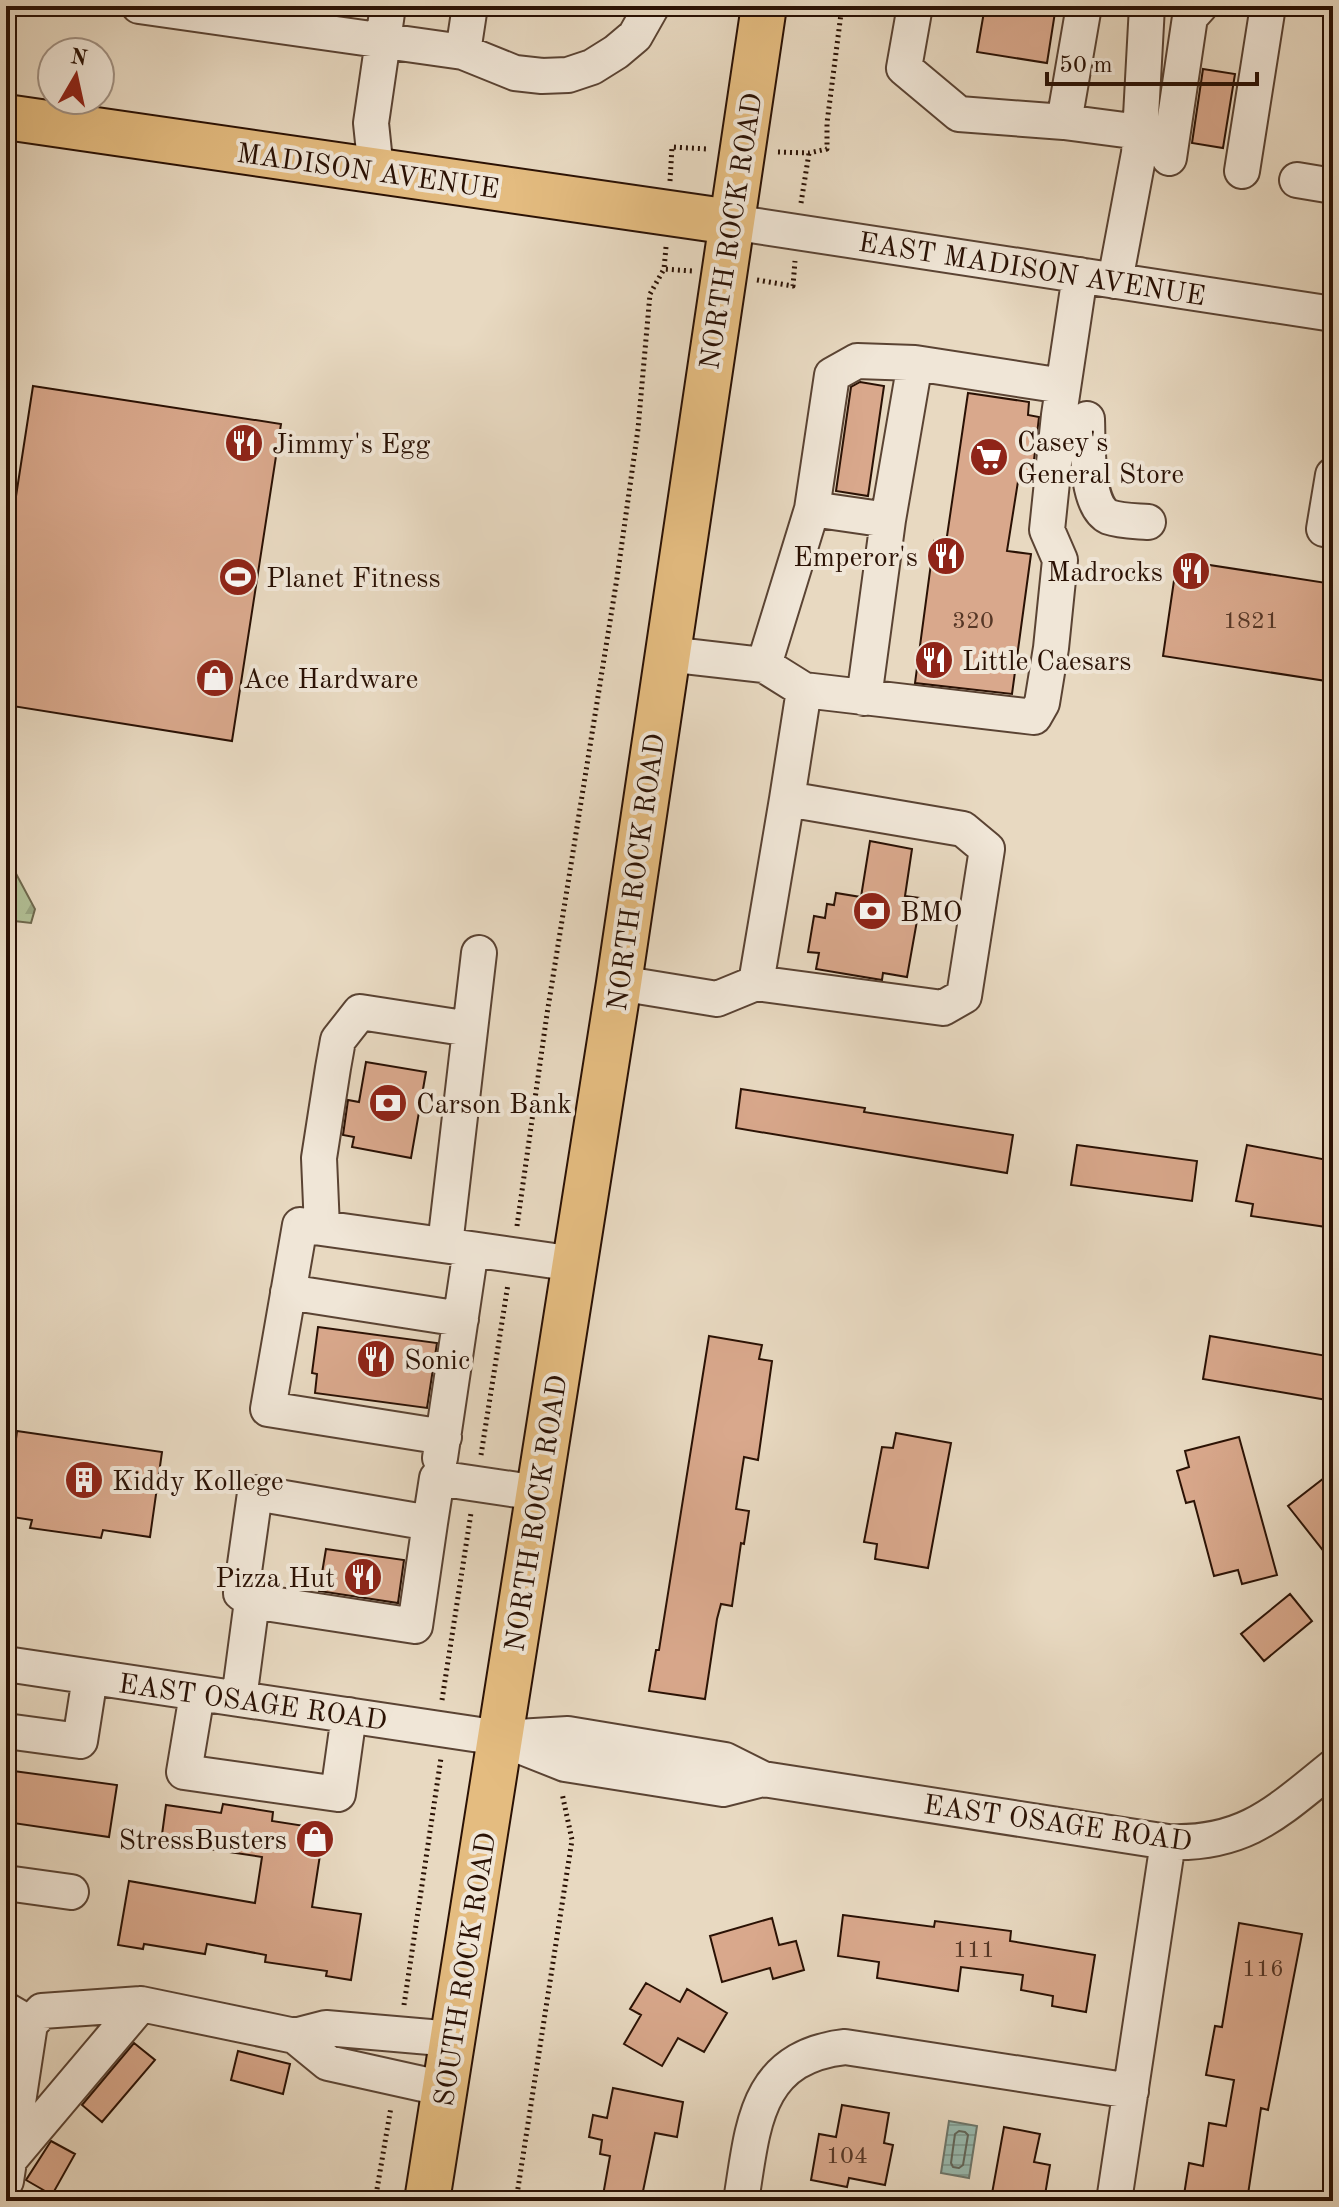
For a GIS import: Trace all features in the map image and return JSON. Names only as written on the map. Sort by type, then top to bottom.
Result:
[{"type":"main road","name":"NORTH ROCK ROAD","points":[[500,1738],[619,983],[764,6]]},
{"type":"main road","name":"MADISON AVENUE","points":[[6,117],[731,222]]},
{"type":"main road","name":"SOUTH ROCK ROAD","points":[[427,2201],[500,1738]]},
{"type":"street","points":[[139,6],[463,52],[515,73],[568,75],[592,67],[616,52],[635,36],[652,6]]},
{"type":"street","points":[[376,171],[371,123],[388,6]]},
{"type":"street","points":[[463,52],[470,6]]},
{"type":"street","points":[[915,6],[904,68],[959,114],[1064,122],[1140,132]]},
{"type":"street","points":[[1064,122],[1084,6]]},
{"type":"street","points":[[1115,281],[1139,153],[1147,6]]},
{"type":"street","points":[[1169,158],[1190,17],[1200,6]]},
{"type":"street","points":[[1242,171],[1268,6]]},
{"type":"street","points":[[1297,180],[1333,186]]},
{"type":"street","name":"EAST MADISON AVENUE","points":[[731,222],[1333,314]]},
{"type":"street","points":[[667,654],[764,665],[804,690],[1034,717],[1042,703],[1060,560],[1047,530],[1063,386],[1080,275]]},
{"type":"street","points":[[764,665],[812,509],[832,375],[857,361],[915,363],[1063,386]]},
{"type":"street","points":[[864,698],[888,520],[915,363]]},
{"type":"street","points":[[1087,419],[1089,478],[1100,508],[1108,517],[1148,522]]},
{"type":"street","points":[[1324,529],[1333,475]]},
{"type":"street","points":[[812,509],[888,520]]},
{"type":"street","points":[[756,983],[804,690]]},
{"type":"street","points":[[619,983],[717,999],[756,983],[943,1008],[964,996],[987,849],[963,829],[787,799]]},
{"type":"street","points":[[430,1523],[255,1493],[241,1593],[252,1601],[415,1626],[461,1319],[458,1247],[470,1029],[479,953]]},
{"type":"street","points":[[322,1228],[319,1158],[338,1040],[360,1012],[470,1029]]},
{"type":"street","points":[[444,1437],[268,1409],[300,1225],[575,1264]]},
{"type":"street","points":[[288,1292],[461,1319]]},
{"type":"street","points":[[437,1478],[538,1493]]},
{"type":"street","points":[[239,1699],[252,1601]]},
{"type":"street","name":"EAST OSAGE ROAD","points":[[6,1664],[500,1738],[565,1764],[723,1789],[763,1779],[1168,1842],[1195,1843],[1221,1839],[1246,1830],[1278,1811],[1333,1767]]},
{"type":"street","points":[[6,1731],[80,1741],[90,1677]]},
{"type":"street","points":[[197,1694],[184,1772],[200,1775],[338,1794],[349,1715]]},
{"type":"street","points":[[1114,2201],[1168,1842]]},
{"type":"street","points":[[6,1883],[71,1892]]},
{"type":"street","points":[[8,2170],[18,2017],[42,2011],[141,2004],[295,2036],[326,2028],[453,2039]]},
{"type":"street","points":[[8,2170],[141,2004]]},
{"type":"street","points":[[295,2036],[328,2063],[445,2089]]},
{"type":"street","points":[[741,2201],[754,2120],[763,2097],[787,2068],[808,2055],[845,2047],[1131,2091]]},
{"type":"path","points":[[809,153],[827,149],[827,123],[842,6]]},
{"type":"path","points":[[442,1688],[617,578],[638,429],[650,294],[664,269]]},
{"type":"path","points":[[402,2016],[442,1753]]},
{"type":"path","points":[[516,2201],[572,1840],[561,1788]]},
{"type":"path","points":[[375,2201],[392,2098]]},
{"type":"green space","points":[[6,855],[35,909],[31,923],[6,920]]},
{"type":"water","points":[[949,2121],[977,2126],[969,2178],[941,2173]]},
{"type":"building","points":[[985,6],[1056,6],[1047,63],[977,52]]},
{"type":"building","points":[[1203,69],[1235,74],[1223,148],[1192,143]]},
{"type":"building","points":[[860,382],[884,386],[868,496],[836,491],[851,387]]},
{"type":"building","points":[[33,386],[281,424],[232,741],[6,705],[6,561]]},
{"type":"building","points":[[968,393],[1029,402],[1028,415],[1039,417],[1032,477],[1019,475],[1007,551],[1031,554],[1012,694],[915,683],[934,541],[946,543]]},
{"type":"building","points":[[1177,560],[1333,584],[1333,682],[1163,656]]},
{"type":"building","name":"BMO","points":[[870,841],[912,849],[905,896],[921,898],[907,977],[883,973],[882,980],[816,969],[819,953],[808,952],[814,916],[825,918],[827,904],[834,905],[836,893],[861,897]]},
{"type":"building","points":[[366,1062],[426,1072],[411,1158],[352,1147],[354,1137],[343,1135],[348,1100],[359,1102]]},
{"type":"building","points":[[741,1089],[1013,1135],[1007,1173],[736,1128]]},
{"type":"building","points":[[1077,1145],[1197,1161],[1192,1201],[1071,1185]]},
{"type":"building","points":[[1247,1145],[1333,1161],[1333,1228],[1251,1216],[1253,1204],[1236,1201]]},
{"type":"building","name":"Sonic","points":[[318,1327],[437,1343],[427,1408],[315,1393],[317,1374],[312,1373]]},
{"type":"building","points":[[709,1336],[762,1345],[759,1359],[772,1361],[758,1460],[744,1457],[736,1509],[749,1511],[744,1544],[741,1543],[732,1606],[721,1604],[717,1619],[705,1699],[649,1691],[656,1650],[659,1650]]},
{"type":"building","points":[[1210,1336],[1333,1357],[1333,1401],[1203,1379]]},
{"type":"building","name":"Kiddy Kollege","points":[[17,1431],[162,1452],[150,1537],[103,1530],[101,1538],[30,1528],[32,1520],[6,1516]]},
{"type":"building","points":[[896,1433],[951,1443],[928,1568],[875,1559],[877,1544],[864,1542],[882,1447],[893,1448]]},
{"type":"building","points":[[1239,1437],[1277,1575],[1242,1584],[1238,1570],[1214,1576],[1194,1501],[1186,1503],[1177,1471],[1189,1467],[1185,1451]]},
{"type":"building","points":[[1333,1471],[1333,1563],[1288,1506]]},
{"type":"building","name":"Pizza Hut","points":[[326,1549],[404,1560],[398,1603],[319,1591]]},
{"type":"building","points":[[1290,1594],[1312,1621],[1264,1661],[1241,1634]]},
{"type":"building","points":[[6,1770],[117,1785],[109,1837],[6,1822]]},
{"type":"building","points":[[223,1804],[273,1812],[272,1821],[324,1829],[312,1907],[361,1914],[351,1980],[326,1976],[327,1971],[265,1962],[266,1955],[207,1944],[205,1954],[144,1944],[143,1949],[118,1945],[129,1881],[255,1903],[262,1857],[161,1842],[166,1805],[221,1813]]},
{"type":"building","points":[[843,1915],[934,1927],[935,1921],[1011,1931],[1010,1941],[1095,1955],[1086,2012],[1052,2006],[1053,1996],[1021,1990],[1023,1975],[961,1967],[958,1991],[877,1978],[879,1962],[838,1956]]},
{"type":"building","points":[[772,1918],[779,1945],[796,1941],[804,1970],[773,1979],[770,1968],[722,1982],[710,1936]]},
{"type":"building","points":[[1239,1923],[1302,1934],[1268,2110],[1261,2108],[1247,2201],[1226,2201],[1184,2195],[1189,2163],[1203,2166],[1209,2123],[1226,2126],[1234,2080],[1206,2075],[1215,2026],[1222,2027]]},
{"type":"building","points":[[646,1983],[680,2002],[687,1989],[727,2013],[704,2052],[678,2038],[662,2066],[624,2044],[641,2015],[630,2009]]},
{"type":"building","points":[[134,2043],[155,2060],[102,2122],[82,2105]]},
{"type":"building","points":[[238,2051],[290,2064],[283,2094],[231,2080]]},
{"type":"building","points":[[613,2088],[683,2102],[677,2137],[655,2133],[641,2201],[602,2201],[610,2156],[600,2154],[602,2140],[589,2137],[593,2115],[607,2118]]},
{"type":"building","points":[[842,2105],[889,2113],[884,2143],[893,2145],[885,2185],[849,2178],[847,2187],[811,2180],[819,2134],[836,2137]]},
{"type":"building","points":[[1004,2127],[1040,2134],[1034,2162],[1050,2165],[1044,2201],[991,2199]]},
{"type":"building","points":[[51,2141],[75,2154],[52,2195],[26,2180]]},
{"type":"place","name":"Jimmy's Egg","points":[[244,443]]},
{"type":"place","name":"Casey's General Store","points":[[989,457]]},
{"type":"place","name":"Emperor's","points":[[946,556]]},
{"type":"place","name":"Madrocks","points":[[1191,571]]},
{"type":"place","name":"Planet Fitness","points":[[238,577]]},
{"type":"place","name":"Little Caesars","points":[[934,660]]},
{"type":"place","name":"Ace Hardware","points":[[215,678]]},
{"type":"place","name":"BMO","points":[[872,911]]},
{"type":"place","name":"Carson Bank","points":[[388,1103]]},
{"type":"place","name":"Sonic","points":[[376,1359]]},
{"type":"place","name":"Kiddy Kollege","points":[[84,1480]]},
{"type":"place","name":"Pizza Hut","points":[[363,1577]]},
{"type":"place","name":"StressBusters","points":[[315,1839]]}]
